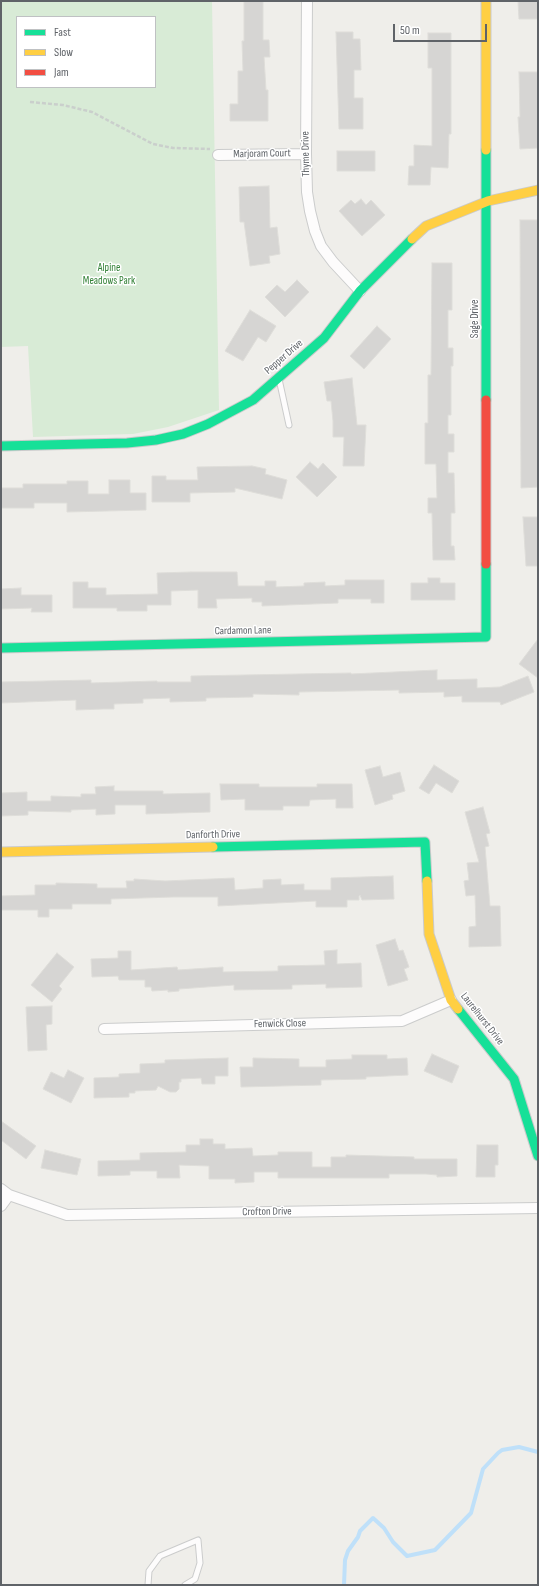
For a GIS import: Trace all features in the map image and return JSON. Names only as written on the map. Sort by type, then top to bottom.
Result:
[{"type":"street","name":"Thyme Drive","points":[[307,1],[307,192],[315,230],[321,246],[333,262],[360,291]]},
{"type":"street","name":"Sage Drive","points":[[486,1],[488,200],[486,637]]},
{"type":"street","name":"Marjoram Court","points":[[218,155],[306,154]]},
{"type":"street","name":"Pepper Drive","points":[[1,446],[127,443],[156,440],[182,434],[234,412],[253,400],[324,338],[360,291],[426,226],[488,200],[538,190]]},
{"type":"street","name":"Cardamon Lane","points":[[1,648],[486,637]]},
{"type":"street","name":"Danforth Drive","points":[[1,852],[425,842]]},
{"type":"street","name":"Laurelhurst Drive","points":[[425,842],[429,934],[451,1000],[514,1079],[538,1156]]},
{"type":"street","name":"Fenwick Close","points":[[104,1029],[402,1021],[451,1000]]},
{"type":"street","points":[[1,1206],[5,1192]]},
{"type":"street","name":"Crofton Drive","points":[[5,1192],[66,1215],[538,1208]]},
{"type":"lane","points":[[278,378],[289,425]]},
{"type":"lane","points":[[148,1585],[149,1571],[160,1556],[198,1540],[200,1563],[194,1578],[185,1585]]},
{"type":"path","points":[[30,102],[63,105],[92,112],[153,144],[173,148],[215,149],[218,155]]},
{"type":"green space","name":"Alpine Meadows Park","points":[[1,1],[212,1],[219,410],[168,427],[133,434],[33,437],[28,346],[1,347]]},
{"type":"building","points":[[244,1],[263,1],[263,40],[269,40],[270,57],[264,57],[266,90],[268,90],[268,121],[230,121],[230,104],[238,104],[238,71],[243,71],[242,41],[244,41]]},
{"type":"building","points":[[518,1],[538,1],[538,19],[519,19]]},
{"type":"building","points":[[336,32],[353,32],[353,39],[360,39],[361,70],[354,70],[354,98],[363,98],[363,129],[339,129]]},
{"type":"building","points":[[428,33],[451,33],[451,134],[449,134],[448,168],[431,167],[430,185],[408,185],[409,166],[414,166],[414,145],[432,146],[432,68],[428,68]]},
{"type":"building","points":[[519,72],[538,72],[538,148],[520,149],[518,117],[520,117]]},
{"type":"building","points":[[337,151],[375,151],[375,171],[337,171]]},
{"type":"building","points":[[269,186],[270,228],[277,227],[280,254],[269,256],[270,263],[250,266],[244,222],[240,222],[239,187]]},
{"type":"building","points":[[361,199],[366,205],[371,200],[385,215],[362,236],[339,211],[351,200],[355,204]]},
{"type":"building","points":[[520,220],[538,220],[538,487],[521,488]]},
{"type":"building","points":[[432,263],[452,263],[452,310],[448,310],[448,348],[453,348],[453,366],[451,366],[451,415],[448,415],[448,434],[454,434],[454,452],[448,452],[448,473],[454,473],[455,513],[451,513],[451,546],[454,546],[455,560],[433,560],[432,513],[428,513],[428,498],[437,498],[436,464],[425,464],[425,423],[428,423],[428,375],[431,375]]},
{"type":"building","points":[[297,280],[309,292],[285,317],[265,297],[277,285],[285,292]]},
{"type":"building","points":[[250,310],[276,326],[266,342],[258,337],[243,361],[225,351]]},
{"type":"building","points":[[377,326],[391,339],[364,369],[350,356]]},
{"type":"building","points":[[352,378],[357,425],[366,425],[364,466],[343,466],[344,437],[333,437],[331,401],[327,401],[324,382]]},
{"type":"building","points":[[310,462],[318,469],[323,463],[337,477],[317,497],[296,477]]},
{"type":"building","points":[[252,466],[266,469],[265,474],[287,480],[282,499],[235,488],[235,492],[190,493],[190,502],[152,502],[152,476],[166,476],[166,480],[198,480],[197,467]]},
{"type":"building","points":[[109,480],[130,480],[130,493],[146,493],[146,510],[67,512],[67,503],[34,503],[34,508],[1,508],[1,488],[23,488],[23,484],[67,484],[67,481],[88,481],[88,494],[109,494]]},
{"type":"building","points":[[523,517],[538,517],[538,566],[526,566]]},
{"type":"building","points":[[237,572],[238,586],[265,586],[265,581],[276,581],[276,587],[304,586],[304,583],[325,582],[325,586],[345,585],[345,580],[384,580],[384,603],[371,603],[371,599],[338,599],[338,603],[262,606],[262,602],[252,602],[252,598],[216,599],[217,608],[198,608],[198,590],[171,591],[171,605],[147,605],[147,611],[117,611],[117,608],[73,608],[73,582],[88,582],[88,588],[106,588],[106,595],[158,594],[157,573]]},
{"type":"building","points":[[428,578],[440,578],[440,583],[455,583],[455,600],[411,600],[411,583],[428,583]]},
{"type":"building","points":[[21,588],[21,595],[52,595],[52,612],[31,612],[32,608],[1,609],[1,589]]},
{"type":"building","points":[[538,639],[538,678],[519,664]]},
{"type":"building","points":[[437,670],[437,680],[477,679],[477,688],[500,687],[528,676],[534,692],[501,705],[500,702],[462,702],[462,696],[444,697],[444,692],[399,693],[399,690],[299,692],[299,695],[253,694],[253,697],[206,698],[206,701],[170,702],[170,698],[143,699],[143,703],[114,704],[114,709],[76,710],[76,700],[1,703],[1,682],[91,680],[91,683],[157,681],[191,682],[191,676],[351,674]]},
{"type":"building","points":[[434,765],[459,781],[452,793],[436,783],[429,794],[419,788]]},
{"type":"building","points":[[380,766],[383,777],[400,772],[405,791],[392,795],[393,799],[375,805],[365,770]]},
{"type":"building","points":[[220,784],[259,784],[259,787],[317,787],[317,784],[352,784],[353,808],[336,808],[336,799],[310,800],[309,806],[283,806],[283,810],[245,810],[245,799],[221,800]]},
{"type":"building","points":[[114,786],[114,791],[163,791],[163,794],[210,793],[210,812],[146,814],[146,805],[115,805],[115,814],[96,815],[96,809],[71,810],[71,812],[28,811],[28,815],[1,816],[1,793],[27,792],[27,801],[51,801],[51,796],[81,797],[81,794],[96,794],[95,787]]},
{"type":"building","points":[[483,807],[490,833],[486,834],[489,846],[485,847],[490,906],[500,906],[501,946],[469,947],[469,927],[476,926],[475,895],[466,896],[464,881],[469,880],[467,863],[479,862],[465,812]]},
{"type":"building","points":[[393,876],[394,899],[362,900],[360,895],[359,900],[347,900],[347,907],[316,907],[316,901],[218,906],[218,897],[173,897],[111,899],[111,904],[72,904],[72,909],[49,909],[49,917],[38,917],[38,910],[1,910],[1,896],[35,895],[35,885],[56,885],[56,883],[97,884],[97,888],[127,888],[126,881],[134,881],[134,879],[165,881],[234,878],[235,890],[263,888],[263,880],[281,879],[281,885],[304,884],[304,890],[331,890],[331,878]]},
{"type":"building","points":[[395,939],[399,951],[403,950],[409,967],[404,969],[408,980],[388,986],[376,945]]},
{"type":"building","points":[[337,950],[337,964],[361,963],[362,987],[326,988],[326,984],[292,985],[292,989],[234,990],[234,985],[179,989],[179,991],[168,992],[168,990],[152,991],[151,987],[145,987],[145,980],[119,980],[118,976],[92,977],[91,959],[118,958],[118,951],[131,951],[131,970],[177,967],[178,970],[223,967],[223,972],[278,971],[278,966],[325,965],[324,951]]},
{"type":"building","points":[[57,953],[74,967],[59,986],[62,989],[52,1002],[31,985]]},
{"type":"building","points":[[52,1006],[52,1024],[46,1025],[47,1050],[28,1051],[26,1007]]},
{"type":"building","points":[[432,1054],[459,1066],[452,1083],[424,1071]]},
{"type":"building","points":[[352,1055],[387,1055],[387,1059],[407,1058],[408,1075],[366,1077],[366,1079],[321,1080],[321,1085],[241,1087],[240,1067],[253,1067],[253,1058],[299,1059],[299,1067],[326,1067],[326,1060],[352,1059]]},
{"type":"building","points":[[228,1058],[228,1076],[215,1076],[215,1084],[202,1084],[201,1078],[181,1079],[181,1082],[179,1082],[179,1089],[176,1092],[170,1092],[158,1086],[156,1090],[135,1091],[135,1093],[129,1093],[129,1097],[94,1098],[94,1078],[119,1077],[119,1074],[140,1073],[140,1064],[165,1063],[165,1060]]},
{"type":"building","points":[[68,1070],[84,1078],[71,1103],[43,1089],[51,1072],[64,1078]]},
{"type":"building","points":[[1,1121],[36,1146],[26,1159],[1,1140]]},
{"type":"building","points":[[200,1139],[213,1139],[213,1144],[225,1144],[225,1149],[252,1148],[253,1156],[278,1155],[278,1152],[312,1152],[312,1167],[331,1167],[331,1157],[346,1157],[346,1155],[414,1157],[414,1159],[457,1159],[457,1176],[437,1177],[437,1175],[426,1174],[389,1174],[389,1178],[278,1178],[278,1172],[254,1172],[254,1182],[235,1183],[235,1179],[209,1179],[209,1166],[179,1165],[180,1178],[157,1178],[157,1171],[130,1171],[130,1175],[98,1176],[98,1161],[140,1160],[140,1153],[186,1152],[186,1145],[200,1145]]},
{"type":"building","points":[[477,1145],[498,1145],[498,1165],[495,1165],[495,1177],[476,1177]]},
{"type":"building","points":[[45,1150],[81,1159],[77,1175],[41,1168]]},
{"type":"waterway","points":[[344,1585],[345,1560],[348,1551],[358,1537],[360,1531],[373,1518],[384,1528],[393,1542],[407,1556],[435,1550],[471,1513],[483,1469],[498,1453],[502,1450],[519,1447],[538,1452]]},
{"type":"traffic: fast","points":[[486,150],[486,400]]},
{"type":"traffic: fast","points":[[1,446],[127,443],[156,440],[183,434],[208,424],[253,400],[324,338],[360,291],[412,239]]},
{"type":"traffic: fast","points":[[1,648],[486,637],[486,564]]},
{"type":"traffic: fast","points":[[213,847],[425,842],[427,881]]},
{"type":"traffic: fast","points":[[458,1009],[514,1079],[538,1156]]},
{"type":"traffic: slow","points":[[486,1],[486,150]]},
{"type":"traffic: slow","points":[[412,239],[426,226],[488,201],[538,190]]},
{"type":"traffic: slow","points":[[1,852],[213,847]]},
{"type":"traffic: slow","points":[[427,881],[429,934],[451,1000],[458,1009]]},
{"type":"traffic: jam","points":[[486,400],[486,564]]}]
